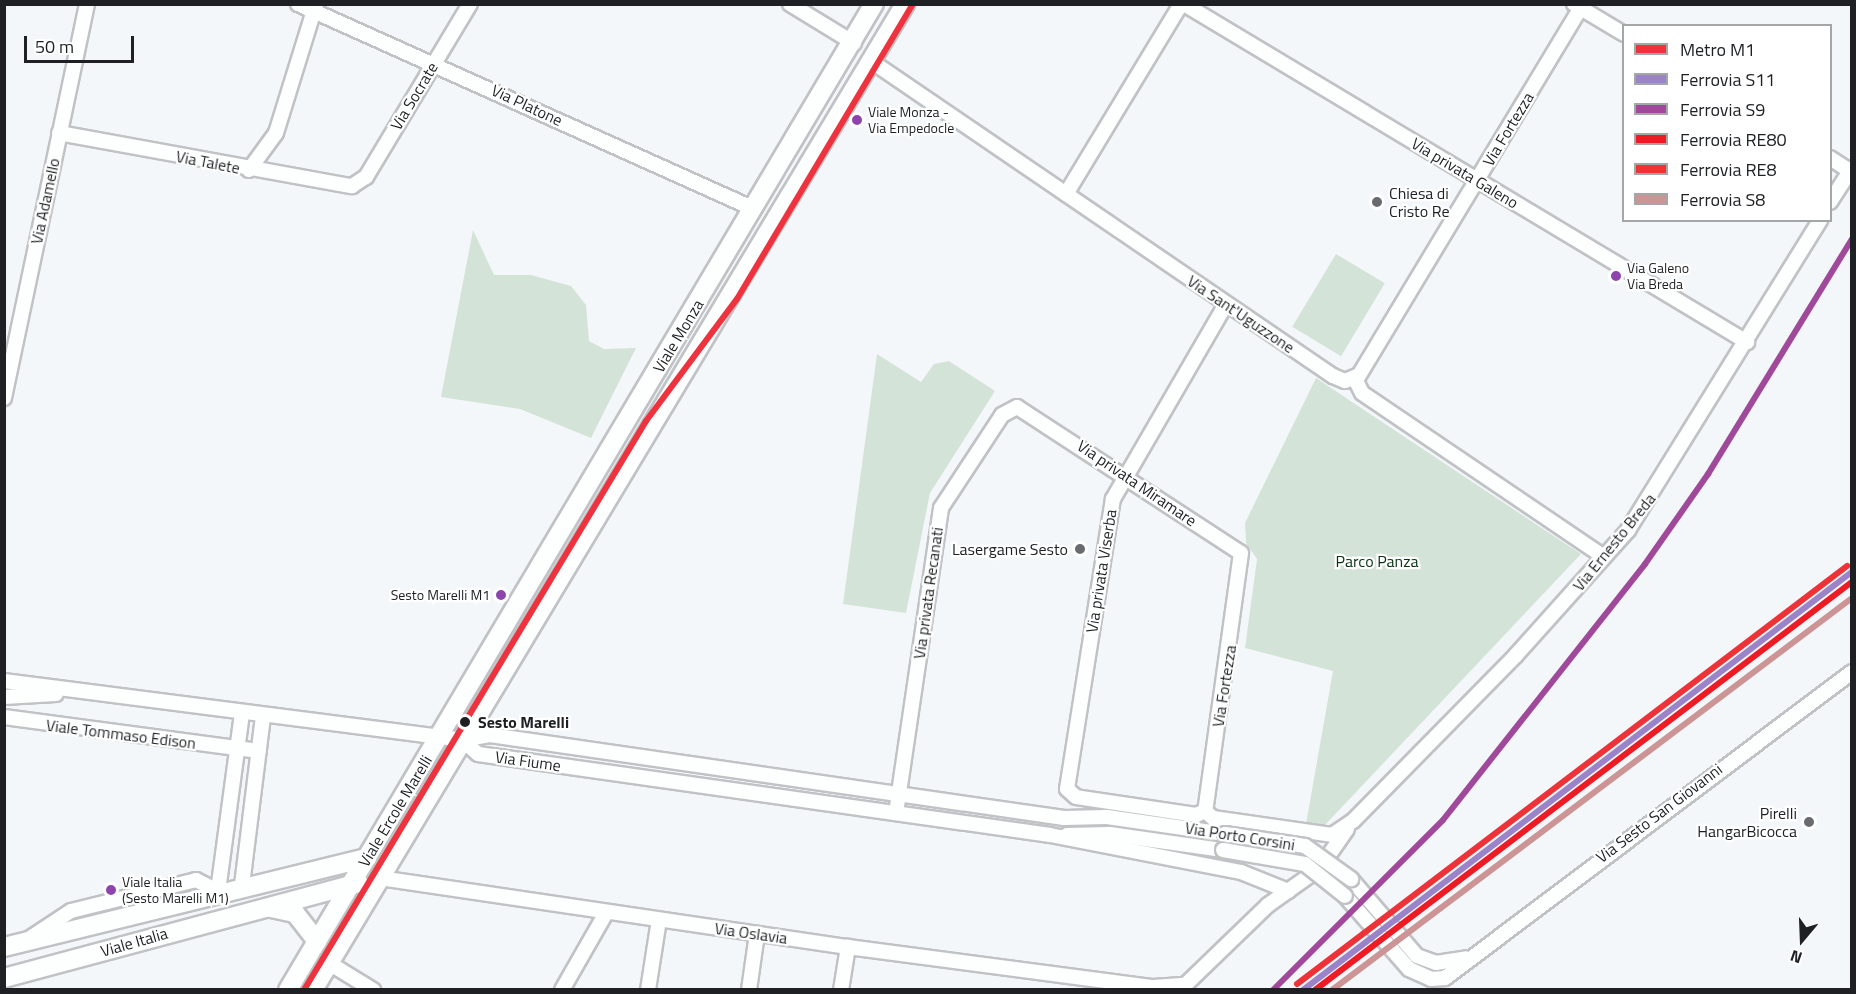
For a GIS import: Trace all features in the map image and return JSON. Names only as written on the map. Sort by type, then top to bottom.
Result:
[{"type":"main road","name":"Viale Monza","points":[[503,628],[854,43],[874,4]]},
{"type":"main road","name":"Viale Monza","points":[[527,633],[905,4]]},
{"type":"main road","points":[[854,43],[871,61]]},
{"type":"main road","name":"Viale Ercole Marelli","points":[[288,990],[503,628]]},
{"type":"main road","name":"Viale Ercole Marelli","points":[[313,990],[527,633]]},
{"type":"main road","points":[[367,858],[380,878]]},
{"type":"main road","name":"Viale Italia","points":[[4,947],[242,885],[367,858]]},
{"type":"main road","name":"Viale Ercole Marelli","points":[[351,885],[380,878]]},
{"type":"main road","name":"Viale Italia","points":[[4,978],[351,885]]},
{"type":"main road","name":"Viale Italia","points":[[263,907],[295,913],[317,941]]},
{"type":"street","name":"Via Adamello","points":[[4,398],[87,4]]},
{"type":"street","name":"Via Platone","points":[[298,4],[315,7],[754,209]]},
{"type":"street","name":"Via Socrate","points":[[356,185],[470,4]]},
{"type":"street","points":[[790,4],[854,43]]},
{"type":"street","points":[[1066,194],[1182,4]]},
{"type":"street","name":"Via privata Galeno","points":[[1182,4],[1747,342]]},
{"type":"street","points":[[1579,6],[1622,33]]},
{"type":"street","name":"Via Fortezza","points":[[1357,376],[1478,181],[1579,6]]},
{"type":"street","points":[[249,170],[276,133],[315,7]]},
{"type":"street","name":"Via Sant'Uguzzone","points":[[871,61],[1333,376],[1345,381],[1357,376]]},
{"type":"street","name":"Via Talete","points":[[59,133],[249,170],[356,185]]},
{"type":"street","points":[[1832,159],[1850,169],[1832,199]]},
{"type":"street","name":"Via Ernesto Breda","points":[[1333,843],[1604,558],[1657,491],[1819,222]]},
{"type":"street","name":"Via privata Viserba","points":[[1069,794],[1110,508],[1126,476],[1226,304]]},
{"type":"street","points":[[1357,376],[1362,393],[1604,558]]},
{"type":"street","name":"Via privata Miramare","points":[[1025,408],[1239,550],[1243,561]]},
{"type":"street","name":"Via privata Recanati","points":[[896,813],[942,508],[1002,415],[1025,408]]},
{"type":"street","name":"Via Fortezza","points":[[1205,811],[1243,561]]},
{"type":"street","name":"Via Sesto San Giovanni","points":[[1468,957],[1851,672]]},
{"type":"street","name":"Viale Tommaso Edison","points":[[4,681],[439,737]]},
{"type":"street","name":"Viale Tommaso Edison","points":[[4,697],[88,693]]},
{"type":"street","points":[[218,891],[242,712]]},
{"type":"street","points":[[242,885],[263,716]]},
{"type":"street","name":"Viale Tommaso Edison","points":[[4,717],[259,751]]},
{"type":"street","name":"Via Fiume","points":[[462,740],[490,735],[815,782]]},
{"type":"street","name":"Viale Ercole Marelli","points":[[439,737],[462,740]]},
{"type":"street","name":"Via Fiume","points":[[462,740],[478,754],[809,801]]},
{"type":"street","name":"Via Porto Corsini","points":[[815,782],[1293,843],[1321,854],[1351,879],[1410,950],[1436,963],[1468,957]]},
{"type":"street","name":"Via Porto Corsini","points":[[1069,794],[1196,815],[1205,811],[1213,818],[1333,843]]},
{"type":"street","name":"Via Porto Corsini","points":[[809,801],[1050,836],[1241,872],[1284,890]]},
{"type":"street","name":"Via Porto Corsini","points":[[1050,836],[1110,834],[1285,859],[1318,871],[1398,959],[1416,974],[1436,980],[1468,957]]},
{"type":"street","points":[[1182,987],[1284,890],[1309,876]]},
{"type":"street","name":"Via Oslavia","points":[[380,878],[848,947],[1123,982],[1182,987]]},
{"type":"street","points":[[562,990],[606,913]]},
{"type":"street","points":[[648,990],[659,920]]},
{"type":"street","points":[[748,990],[757,934]]},
{"type":"street","points":[[841,990],[848,947]]},
{"type":"street","points":[[329,963],[373,990]]},
{"type":"street","name":"Via Oslavia","points":[[1123,982],[1136,990]]},
{"type":"green space","points":[[473,230],[494,275],[531,275],[571,286],[586,305],[589,341],[604,349],[636,348],[591,438],[520,409],[441,397]]},
{"type":"green space","points":[[1336,254],[1385,283],[1341,356],[1292,327]]},
{"type":"green space","points":[[877,354],[921,382],[934,364],[949,361],[995,391],[930,493],[906,613],[843,604]]},
{"type":"green space","name":"Parco Panza","points":[[1316,378],[1581,554],[1324,826],[1306,824],[1333,671],[1245,648],[1257,559],[1246,543],[1245,523]]},
{"type":"metro line","name":"M1","points":[[304,990],[646,421],[737,299],[913,4]]},
{"type":"rail line","name":"S9","points":[[1273,990],[1443,820],[1645,564],[1708,474],[1852,239]]},
{"type":"rail line","name":"RE8","points":[[1297,984],[1847,566]]},
{"type":"rail line","name":"S11","points":[[1303,990],[1852,572]]},
{"type":"rail line","name":"RE80","points":[[1315,990],[1852,582]]},
{"type":"rail line","name":"S8","points":[[1332,990],[1852,598]]},
{"type":"place","name":"Viale Monza - Via Empedocle","points":[[857,120]]},
{"type":"place","name":"Chiesa di Cristo Re","points":[[1377,202]]},
{"type":"place","name":"Via Galeno Via Breda","points":[[1616,276]]},
{"type":"place","name":"Lasergame Sesto","points":[[1080,549]]},
{"type":"place","name":"Sesto Marelli M1","points":[[501,595]]},
{"type":"place","name":"Sesto Marelli","points":[[465,722]]},
{"type":"place","name":"Pirelli HangarBicocca","points":[[1809,822]]},
{"type":"place","name":"Viale Italia (Sesto Marelli M1)","points":[[111,890]]}]
